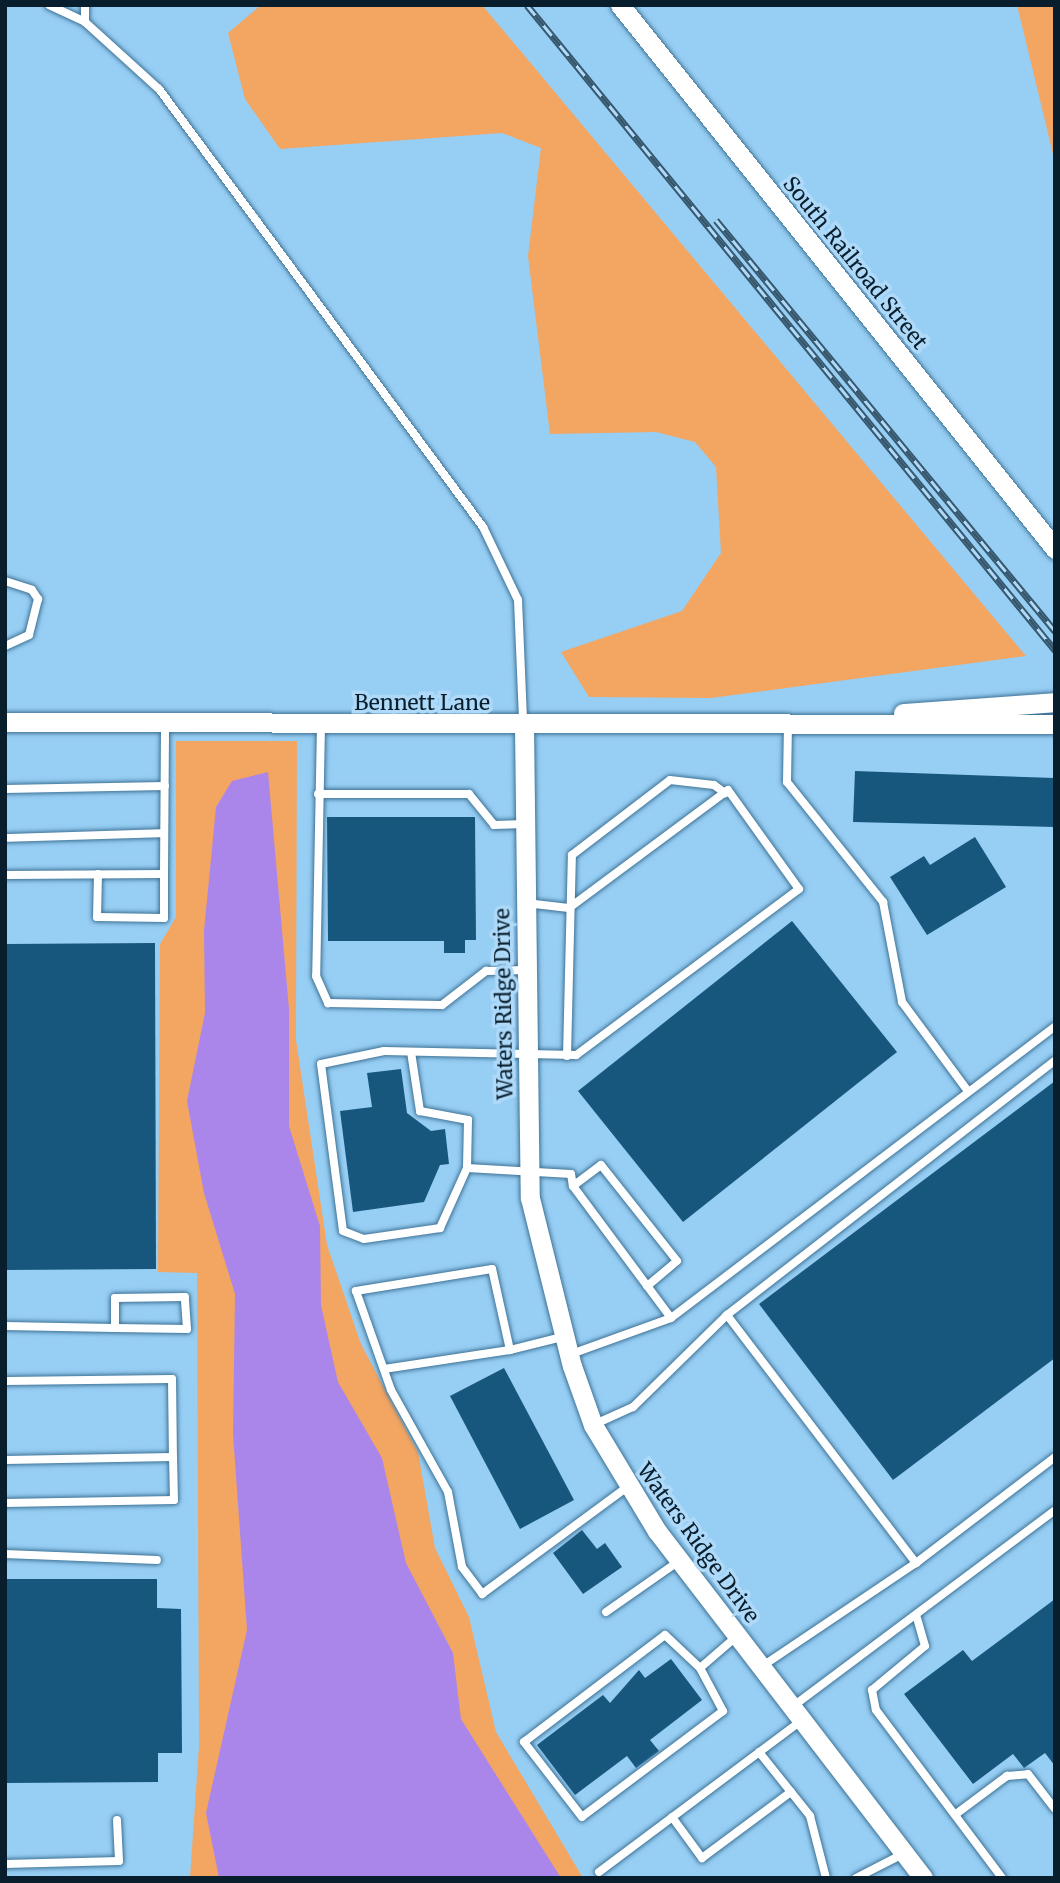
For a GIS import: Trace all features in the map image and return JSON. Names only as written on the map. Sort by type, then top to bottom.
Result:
[{"type":"street","name":"South Railroad Street","points":[[620,5],[1055,549]]},
{"type":"street","name":"Bennett Lane","points":[[838,722],[1055,702]]},
{"type":"street","name":"Bennett Lane","points":[[5,722],[524,726],[838,722],[1055,724]]},
{"type":"street","name":"Waters Ridge Drive","points":[[524,726],[529,1168],[539,1250],[568,1356],[593,1425],[627,1486],[679,1561],[923,1878]]},
{"type":"lane","points":[[49,5],[85,22],[159,89],[483,527],[518,600],[524,726]]},
{"type":"lane","points":[[85,5],[85,22]]},
{"type":"lane","points":[[5,582],[33,590],[38,599],[29,635],[5,646]]},
{"type":"lane","points":[[788,723],[787,782],[883,902],[902,1002],[967,1090]]},
{"type":"lane","points":[[98,874],[97,917],[164,918],[165,724]]},
{"type":"lane","points":[[321,725],[316,976],[328,1003],[443,1004],[486,971],[527,970]]},
{"type":"lane","points":[[411,1052],[420,1111],[468,1120],[467,1168],[440,1228],[364,1239],[343,1231],[321,1064],[411,1052],[567,1056],[799,889],[724,793],[714,785],[670,780],[572,855],[567,1056]]},
{"type":"lane","points":[[5,789],[165,786]]},
{"type":"lane","points":[[526,903],[569,908],[724,793]]},
{"type":"lane","points":[[318,794],[469,794],[494,825],[525,824]]},
{"type":"lane","points":[[5,838],[164,833]]},
{"type":"lane","points":[[5,875],[163,874]]},
{"type":"lane","points":[[568,1356],[671,1318],[967,1090],[1055,1026]]},
{"type":"lane","points":[[593,1425],[633,1407],[727,1315],[1055,1061]]},
{"type":"lane","points":[[573,1186],[601,1165],[677,1261],[647,1286]]},
{"type":"lane","points":[[467,1168],[529,1168],[571,1174],[573,1186],[671,1318]]},
{"type":"lane","points":[[510,1350],[492,1269],[356,1291],[384,1369],[448,1492],[462,1567],[482,1594],[627,1486]]},
{"type":"lane","points":[[5,1326],[115,1328],[187,1329],[185,1297],[115,1298],[115,1328]]},
{"type":"lane","points":[[727,1315],[916,1563]]},
{"type":"lane","points":[[384,1369],[510,1350],[562,1336]]},
{"type":"lane","points":[[5,1381],[172,1379],[174,1500],[5,1503]]},
{"type":"lane","points":[[5,1460],[173,1457]]},
{"type":"lane","points":[[761,1667],[916,1563],[1055,1457]]},
{"type":"lane","points":[[599,1872],[760,1752],[797,1713],[1055,1510]]},
{"type":"lane","points":[[5,1554],[157,1560]]},
{"type":"lane","points":[[606,1612],[679,1561]]},
{"type":"lane","points":[[916,1618],[925,1646],[872,1690],[876,1710],[1004,1877]]},
{"type":"lane","points":[[665,1635],[700,1668],[723,1711],[582,1818],[524,1742],[665,1635]]},
{"type":"lane","points":[[700,1668],[737,1636]]},
{"type":"lane","points":[[760,1752],[810,1816],[826,1878]]},
{"type":"lane","points":[[956,1814],[1007,1776],[1028,1774],[1055,1809]]},
{"type":"lane","points":[[672,1817],[702,1858],[791,1792]]},
{"type":"lane","points":[[5,1864],[119,1861],[117,1821]]},
{"type":"lane","points":[[856,1878],[904,1854]]},
{"type":"shaded area","points":[[261,5],[482,5],[1026,656],[711,698],[589,697],[561,652],[682,611],[721,553],[716,467],[695,442],[656,432],[550,434],[528,256],[541,148],[502,133],[280,149],[245,99],[228,33]]},
{"type":"shaded area","points":[[1017,5],[1055,5],[1055,162]]},
{"type":"shaded area","points":[[176,741],[297,741],[296,1040],[327,1245],[361,1344],[418,1452],[435,1548],[469,1617],[496,1732],[583,1878],[190,1878],[199,1746],[197,1273],[158,1272],[160,944],[176,917]]},
{"type":"shaded area","points":[[268,772],[289,1009],[289,1126],[320,1226],[321,1305],[338,1382],[382,1458],[406,1563],[453,1653],[461,1719],[561,1878],[219,1878],[206,1813],[247,1630],[233,1434],[235,1294],[204,1193],[187,1101],[205,1013],[204,931],[216,807],[232,781]]},
{"type":"building","points":[[855,771],[1055,778],[1055,827],[853,822]]},
{"type":"building","points":[[327,817],[475,817],[476,940],[465,940],[465,953],[444,953],[444,941],[328,941]]},
{"type":"building","points":[[975,837],[1006,887],[927,935],[890,877],[924,856],[930,865]]},
{"type":"building","points":[[792,921],[897,1052],[683,1222],[578,1091]]},
{"type":"building","points":[[155,943],[156,1269],[5,1270],[5,944]]},
{"type":"building","points":[[401,1069],[407,1113],[431,1131],[445,1129],[449,1164],[440,1165],[424,1202],[353,1212],[340,1111],[372,1107],[367,1073]]},
{"type":"building","points":[[1055,1081],[1055,1358],[893,1480],[759,1304]]},
{"type":"building","points":[[504,1368],[574,1500],[520,1529],[450,1396]]},
{"type":"building","points":[[582,1530],[597,1549],[605,1543],[622,1567],[583,1594],[553,1553]]},
{"type":"building","points":[[5,1579],[157,1579],[157,1608],[181,1609],[182,1753],[158,1753],[158,1782],[5,1783]]},
{"type":"building","points":[[1055,1599],[1055,1766],[1045,1753],[1024,1768],[1013,1754],[973,1784],[904,1694],[963,1650],[972,1661]]},
{"type":"building","points":[[671,1659],[702,1700],[650,1740],[659,1751],[636,1768],[627,1756],[575,1795],[537,1745],[603,1695],[610,1703],[639,1670],[645,1678]]},
{"type":"railway","points":[[527,5],[1055,650]]},
{"type":"railway","points":[[716,220],[1055,631]]}]
